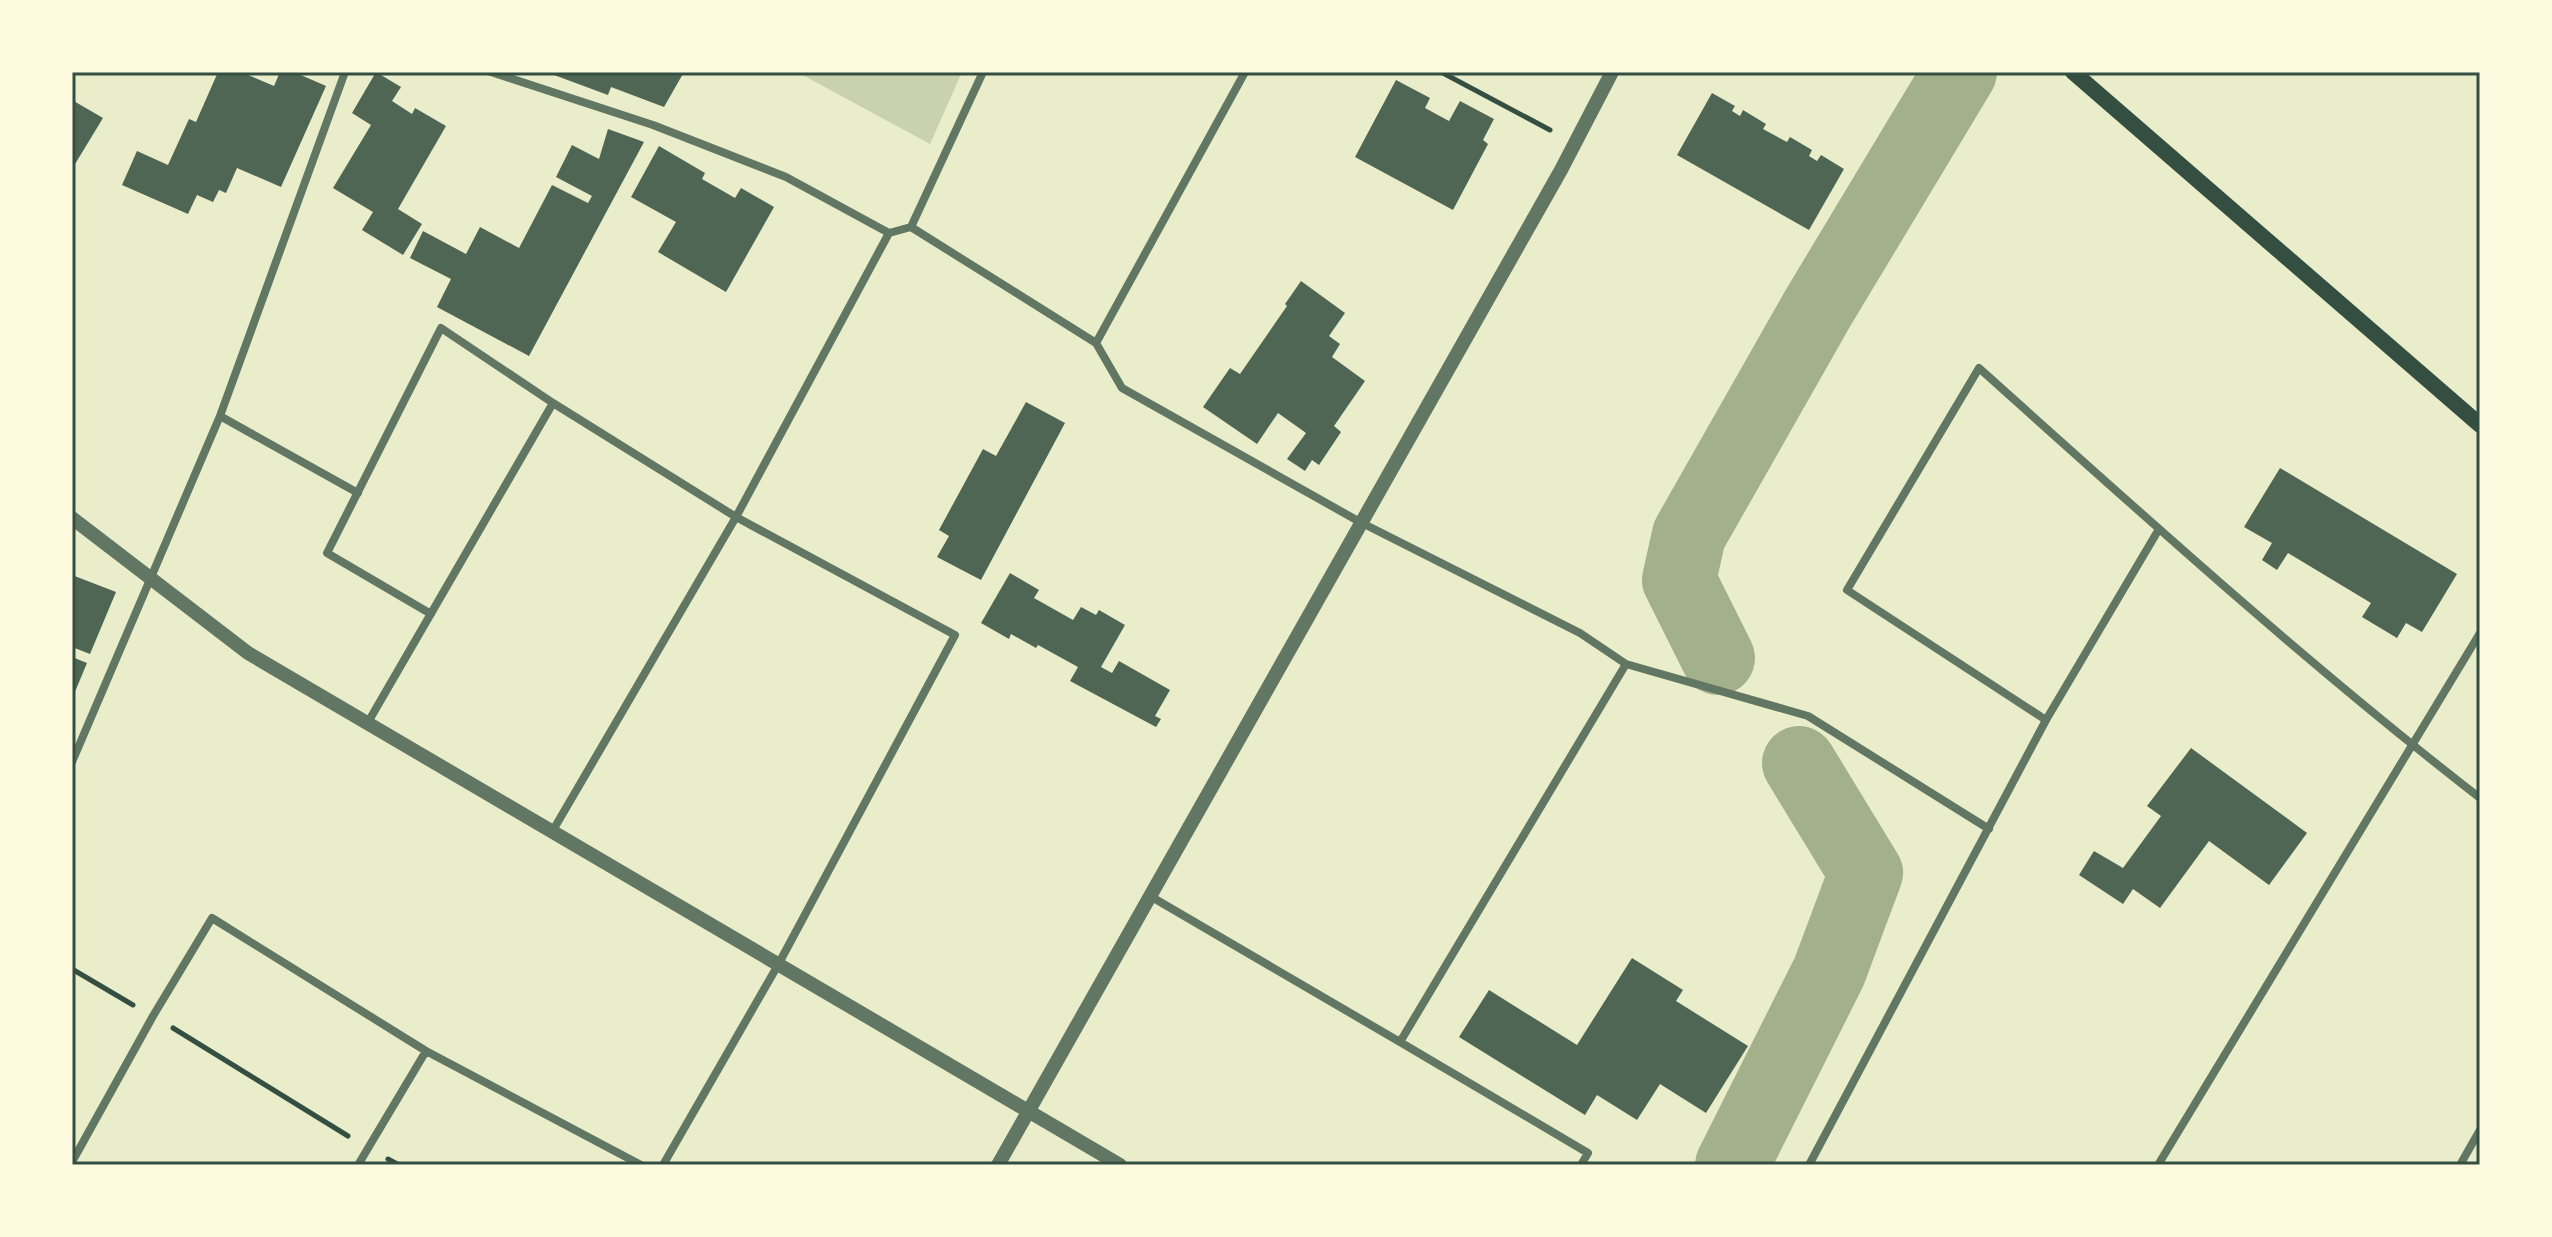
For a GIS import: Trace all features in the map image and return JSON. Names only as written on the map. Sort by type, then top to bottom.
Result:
[{"type":"main road","points":[[2073,72],[2480,425]]},
{"type":"street","points":[[72,762],[220,416],[345,72]]},
{"type":"street","points":[[491,72],[653,125],[786,177],[889,233],[911,227],[1096,343],[1122,388],[1360,522],[1580,633],[1626,664],[1808,716],[1989,829]]},
{"type":"street","points":[[911,227],[983,72]]},
{"type":"street","points":[[1096,343],[1245,72]]},
{"type":"street","points":[[998,1165],[1575,143],[1612,72]]},
{"type":"street","points":[[552,832],[736,517],[889,233]]},
{"type":"street","points":[[431,614],[327,553],[441,328],[553,403],[736,517],[955,635],[778,965],[663,1165]]},
{"type":"street","points":[[2046,720],[1847,590],[1979,368],[2159,529],[2411,745],[2480,798]]},
{"type":"street","points":[[366,725],[553,403]]},
{"type":"street","points":[[220,416],[358,493]]},
{"type":"street","points":[[72,518],[248,653],[1120,1165]]},
{"type":"street","points":[[1809,1165],[2046,720],[2159,529]]},
{"type":"street","points":[[2158,1165],[2480,633]]},
{"type":"street","points":[[1400,1042],[1626,664]]},
{"type":"street","points":[[1150,896],[1588,1153],[1581,1165]]},
{"type":"street","points":[[72,1162],[153,1016],[212,918],[426,1051],[641,1165]]},
{"type":"street","points":[[358,1165],[426,1051]]},
{"type":"street","points":[[2460,1165],[2480,1130]]},
{"type":"path","points":[[1441,72],[1575,143]]},
{"type":"path","points":[[72,969],[368,1148]]},
{"type":"green space","points":[[797,72],[962,72],[930,144]]},
{"type":"building","points":[[218,72],[241,72],[274,86],[280,72],[294,72],[326,86],[281,187],[237,168],[226,193],[219,190],[213,202],[197,195],[188,214],[122,185],[137,151],[168,165],[189,119],[196,122]]},
{"type":"building","points":[[376,72],[401,87],[392,101],[412,114],[415,108],[446,126],[398,209],[422,224],[403,255],[362,230],[373,212],[333,188],[371,125],[352,113]]},
{"type":"building","points":[[555,72],[684,72],[664,107],[611,87],[608,95],[554,75]]},
{"type":"building","points":[[1396,80],[1430,98],[1425,108],[1449,121],[1460,101],[1494,119],[1483,140],[1488,144],[1453,210],[1355,157]]},
{"type":"building","points":[[1712,93],[1735,106],[1732,111],[1740,116],[1743,110],[1766,124],[1763,129],[1787,142],[1790,137],[1812,150],[1809,156],[1817,161],[1821,155],[1844,169],[1809,230],[1677,155]]},
{"type":"building","points":[[72,100],[103,118],[72,169]]},
{"type":"building","points":[[608,129],[644,142],[529,356],[437,307],[451,279],[410,258],[423,231],[466,254],[480,227],[519,248],[552,185],[588,203],[592,196],[556,177],[572,145],[599,159]]},
{"type":"building","points":[[659,146],[705,173],[702,179],[735,198],[741,188],[774,207],[726,292],[658,252],[676,222],[631,197]]},
{"type":"building","points":[[1301,281],[1345,313],[1329,336],[1340,344],[1332,357],[1365,381],[1334,426],[1341,432],[1319,465],[1312,460],[1305,471],[1287,459],[1306,433],[1278,413],[1257,444],[1203,407],[1230,368],[1240,374]]},
{"type":"building","points":[[1026,402],[1065,423],[981,580],[937,557],[949,536],[939,530],[983,449],[996,456]]},
{"type":"building","points":[[2280,468],[2457,574],[2422,632],[2406,623],[2397,638],[2362,617],[2371,603],[2288,553],[2277,570],[2262,560],[2272,543],[2244,527]]},
{"type":"building","points":[[1010,573],[1039,590],[1034,598],[1073,620],[1081,607],[1096,615],[1099,610],[1125,625],[1101,667],[1112,673],[1119,661],[1170,690],[1155,716],[1161,719],[1156,727],[1070,681],[1078,667],[1038,645],[1036,648],[1011,634],[1009,639],[981,623]]},
{"type":"building","points":[[72,575],[116,592],[90,654],[72,647]]},
{"type":"building","points":[[72,657],[87,663],[72,699]]},
{"type":"building","points":[[2191,748],[2307,833],[2269,885],[2209,841],[2160,908],[2133,889],[2123,904],[2079,875],[2094,851],[2123,868],[2161,816],[2147,806]]},
{"type":"building","points":[[1632,958],[1683,990],[1676,1001],[1748,1046],[1706,1113],[1660,1084],[1637,1120],[1597,1095],[1585,1115],[1459,1037],[1489,990],[1577,1045]]},
{"type":"waterway","points":[[1718,658],[1679,580],[1689,535],[1818,308],[1960,72]]},
{"type":"waterway","points":[[1732,1165],[1829,972],[1866,873],[1799,763]]}]
